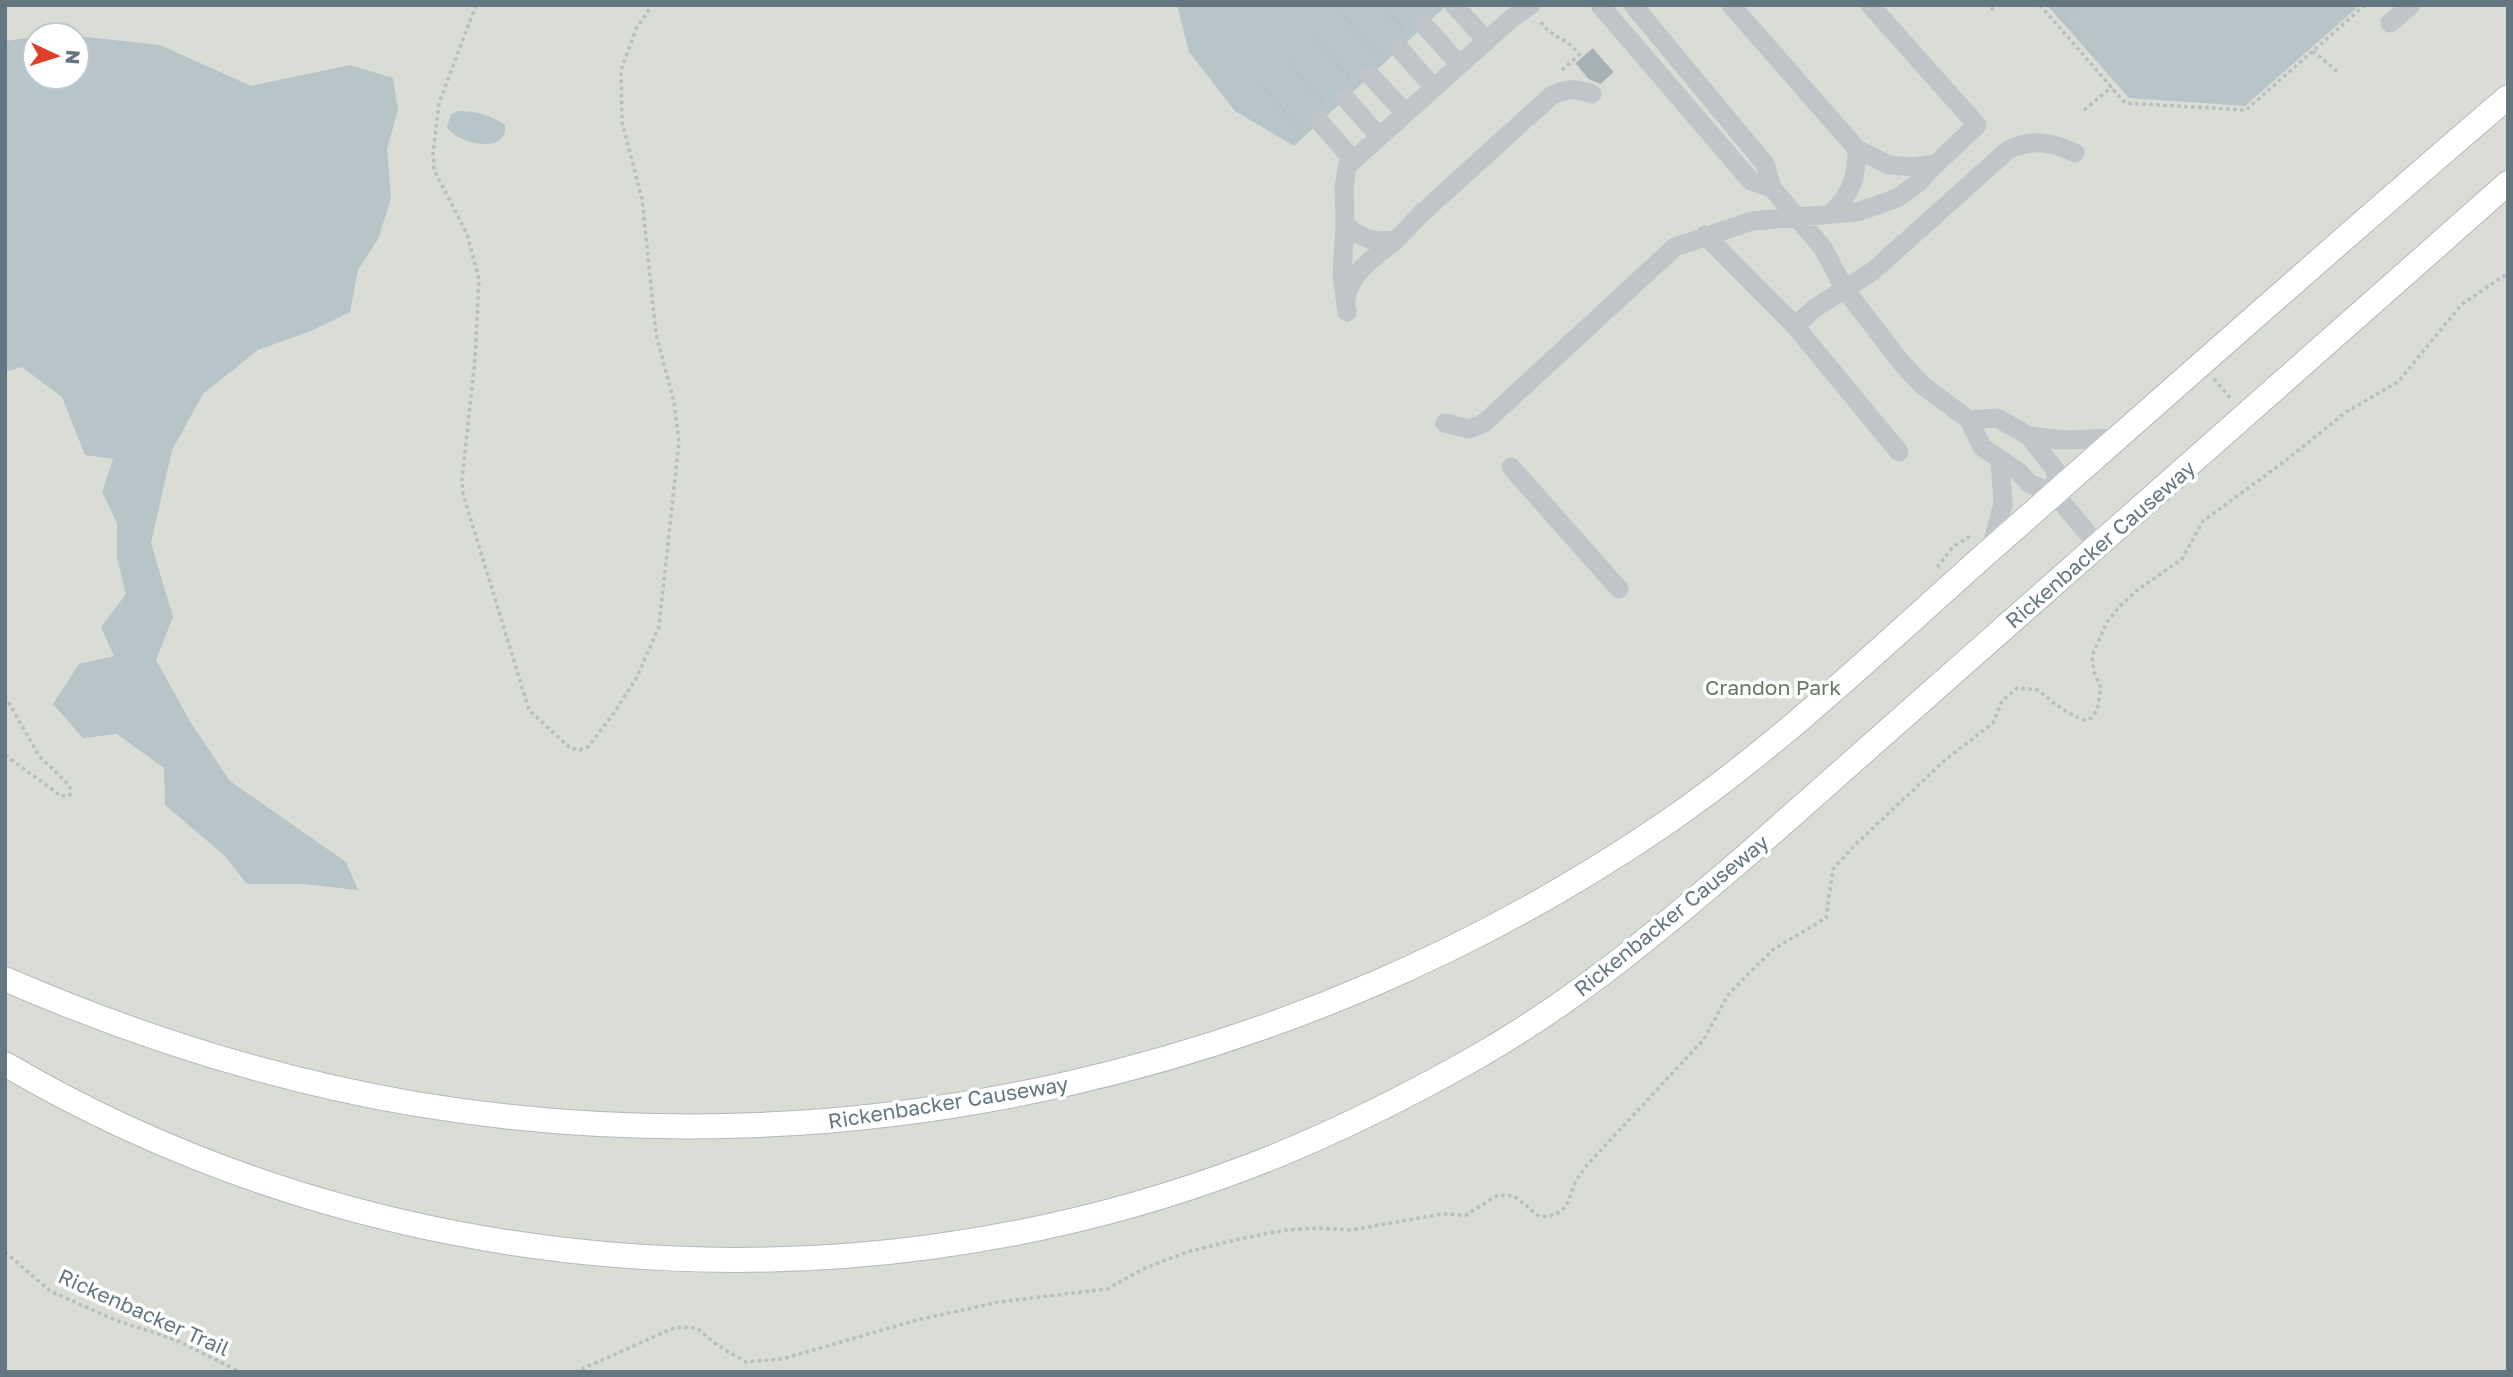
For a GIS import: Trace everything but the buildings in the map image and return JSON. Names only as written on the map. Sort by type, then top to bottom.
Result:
[{"type":"main road","name":"Rickenbacker Causeway","points":[[5,979],[54,1000],[223,1059],[416,1104],[545,1120],[678,1126],[818,1122],[1028,1094],[1139,1068],[1279,1023],[1403,972],[1522,911],[1593,871],[1714,788],[1807,712],[2116,438],[2505,105]]},
{"type":"main road","name":"Rickenbacker Causeway","points":[[5,1064],[96,1113],[209,1163],[258,1181],[406,1223],[532,1247],[673,1259],[822,1258],[925,1248],[976,1241],[1103,1213],[1240,1170],[1338,1129],[1464,1064],[1531,1024],[1629,954],[2098,546],[2508,183]]},
{"type":"lane","points":[[1454,5],[1487,41]]},
{"type":"lane","points":[[1531,5],[1507,11],[1487,41],[1347,166],[1342,275],[1347,312],[1346,298],[1350,283],[1362,267],[1396,240],[1551,96],[1563,89],[1578,88],[1592,94]]},
{"type":"lane","points":[[1600,5],[1751,181],[1772,188]]},
{"type":"lane","points":[[1633,5],[1765,163],[1772,188],[1787,220],[1823,248],[1844,288],[1883,340],[1922,385],[1969,421],[1982,447],[2019,472],[2029,483],[2055,494],[2098,546]]},
{"type":"lane","points":[[1731,5],[1857,149],[1889,165],[1913,167],[1936,164]]},
{"type":"lane","points":[[1445,423],[1469,429],[1484,423],[1675,247],[1752,221],[1857,212],[1897,198],[1918,183],[1977,125],[1870,5]]},
{"type":"lane","points":[[2390,23],[2411,5]]},
{"type":"lane","points":[[1424,25],[1460,65]]},
{"type":"lane","points":[[1399,48],[1434,88]]},
{"type":"lane","points":[[1343,97],[1405,113]]},
{"type":"lane","points":[[1343,97],[1380,137]]},
{"type":"lane","points":[[1343,97],[1353,160]]},
{"type":"lane","points":[[1795,326],[1815,308],[1873,271],[2008,150],[2022,143],[2038,142],[2056,144],[2075,153]]},
{"type":"lane","points":[[1833,212],[1848,195],[1857,172],[1857,149]]},
{"type":"lane","points":[[1345,225],[1357,236],[1371,241],[1396,240]]},
{"type":"lane","points":[[1705,235],[1795,326],[1899,452]]},
{"type":"lane","points":[[1969,421],[1997,418],[2029,436],[2064,440],[2116,438]]},
{"type":"lane","points":[[2029,436],[2056,471],[2055,494]]},
{"type":"lane","points":[[1990,551],[2003,504],[2000,460]]},
{"type":"lane","points":[[1511,467],[1619,589]]},
{"type":"path","points":[[476,5],[439,103],[433,153],[434,170],[467,234],[479,279],[463,494],[529,710],[570,748],[580,750],[588,747],[637,677],[659,626],[679,442],[674,402],[656,334],[642,199],[622,121],[621,70],[636,29],[652,5]]},
{"type":"path","points":[[1991,10],[1996,5]]},
{"type":"path","points":[[2040,5],[2125,103],[2246,110],[2365,5]]},
{"type":"path","points":[[2050,5],[2082,41]]},
{"type":"path","points":[[2062,19],[2077,5]]},
{"type":"path","points":[[1340,12],[1390,68]]},
{"type":"path","points":[[1314,37],[1343,97]]},
{"type":"path","points":[[2314,51],[2339,73]]},
{"type":"path","points":[[1288,61],[1343,97]]},
{"type":"path","points":[[1260,83],[1310,141]]},
{"type":"path","points":[[2084,110],[2112,87]]},
{"type":"path","points":[[2208,372],[2238,407]]},
{"type":"path","points":[[5,696],[39,756],[69,785],[70,795],[61,796],[5,755]]},
{"type":"path","name":"Rickenbacker Trail","points":[[5,1252],[50,1291],[115,1320],[176,1340],[240,1372]]},
{"type":"green space","name":"Crandon Park","points":[[5,5],[2508,5],[2508,1372],[5,1372]]},
{"type":"shaded area","points":[[1177,5],[1447,5],[1294,146],[1235,111],[1189,52]]},
{"type":"shaded area","points":[[2047,5],[2360,5],[2245,106],[2129,98]]},
{"type":"shaded area","points":[[91,38],[160,45],[251,86],[350,65],[393,78],[398,110],[387,149],[391,199],[378,239],[358,270],[350,312],[311,331],[258,350],[203,394],[172,450],[151,543],[173,617],[156,660],[191,723],[230,781],[346,862],[358,890],[303,884],[247,884],[225,856],[165,805],[164,768],[117,734],[83,738],[53,704],[79,664],[114,656],[101,627],[126,594],[117,558],[117,523],[102,492],[113,459],[85,455],[62,397],[22,367],[5,372],[5,41],[21,39],[21,91],[91,91]]},
{"type":"shaded area","points":[[459,111],[494,119],[505,125],[504,135],[491,144],[461,138],[447,127],[451,114]]}]
